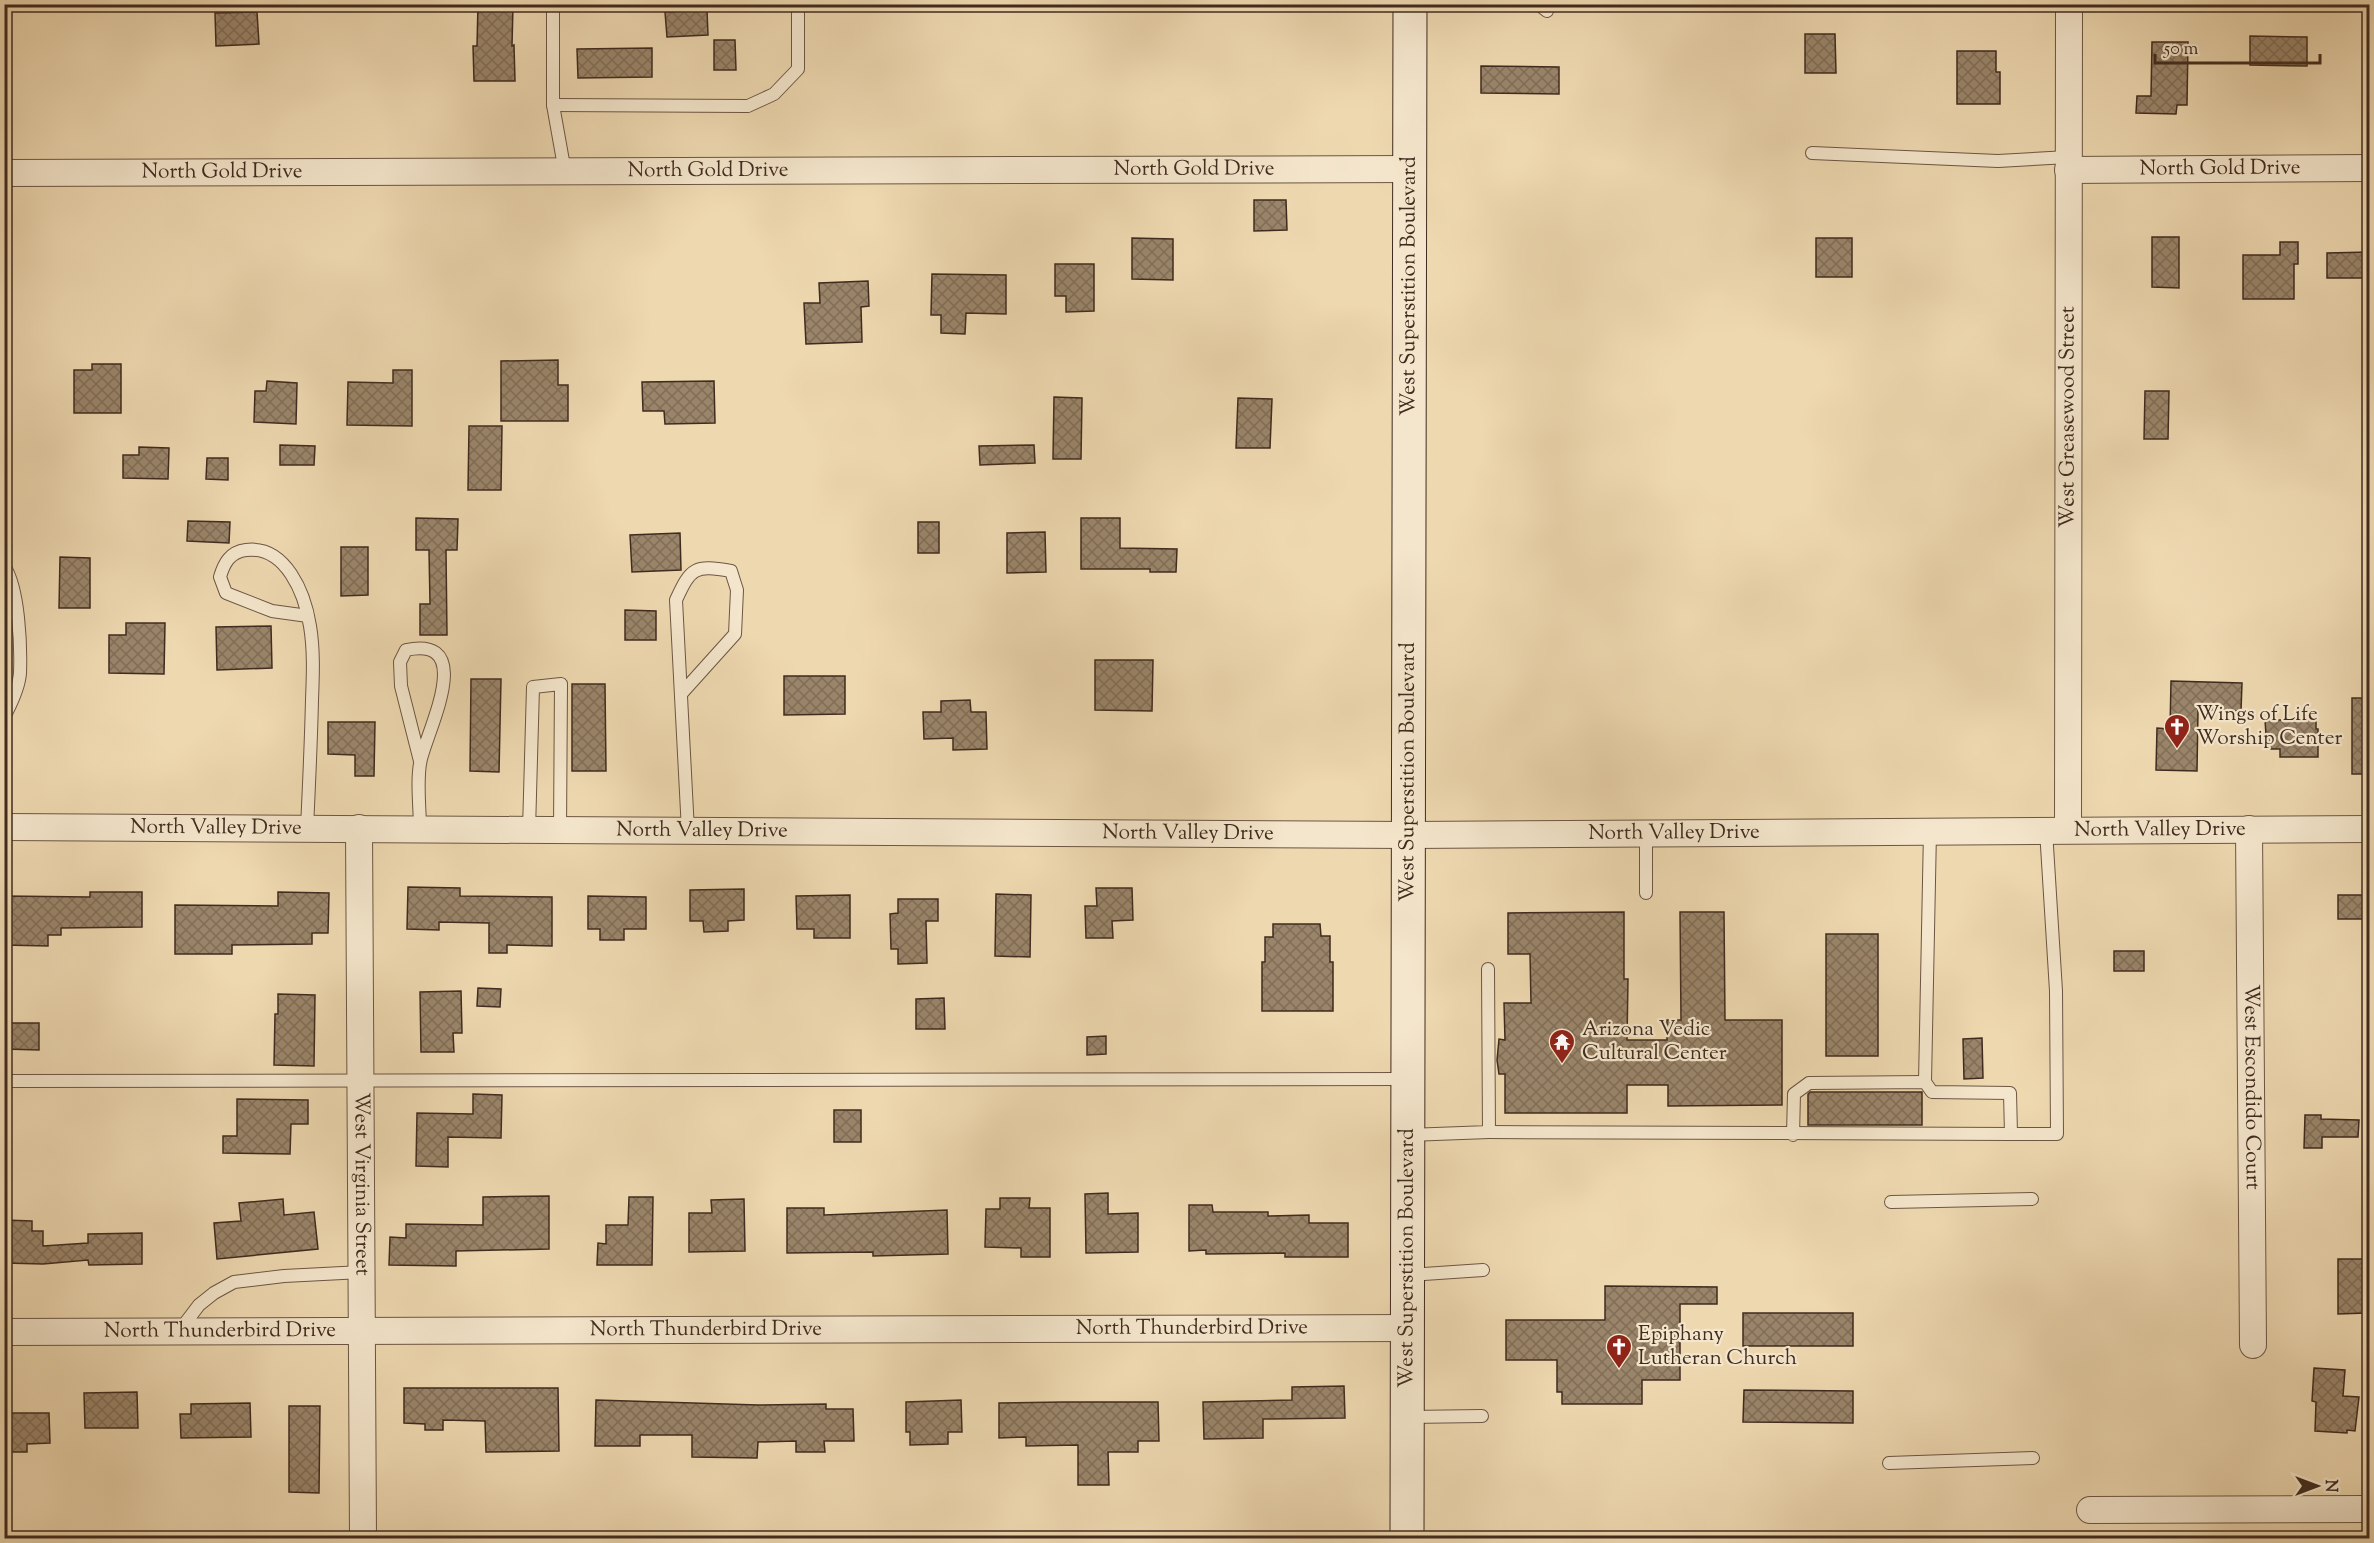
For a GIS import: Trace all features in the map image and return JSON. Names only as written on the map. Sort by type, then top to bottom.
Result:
[{"type":"main road","name":"West Superstition Boulevard","points":[[1407,1539],[1410,4]]},
{"type":"street","name":"West Greasewood Street","points":[[2057,830],[2069,4]]},
{"type":"street","name":"North Gold Drive","points":[[2068,164],[2370,168]]},
{"type":"street","name":"North Gold Drive","points":[[4,173],[1410,169]]},
{"type":"street","name":"North Valley Drive","points":[[4,827],[1409,835],[2370,829]]},
{"type":"street","name":"West Virginia Street","points":[[359,828],[363,1539]]},
{"type":"street","name":"West Escondido Court","points":[[2249,829],[2253,1345]]},
{"type":"street","name":"North Thunderbird Drive","points":[[4,1332],[1407,1328]]},
{"type":"street","points":[[2090,1510],[2370,1509]]},
{"type":"lane","points":[[553,4],[553,105],[565,172]]},
{"type":"lane","points":[[553,105],[748,106],[774,94],[798,69],[798,9],[796,4]]},
{"type":"lane","points":[[1812,153],[2068,164]]},
{"type":"lane","points":[[307,828],[313,662],[308,616],[302,595],[286,566],[271,554],[255,549],[238,551],[224,562],[220,577],[226,592],[272,611],[308,616]]},
{"type":"lane","points":[[4,566],[13,582],[17,609],[20,674],[12,702],[4,717]]},
{"type":"lane","points":[[681,694],[735,634],[737,590],[731,571],[705,566],[687,575],[676,600],[688,831]]},
{"type":"lane","points":[[420,761],[445,685],[444,666],[435,652],[422,646],[406,650],[400,662],[401,687],[420,761],[420,829]]},
{"type":"lane","points":[[529,830],[533,687],[561,684],[560,830]]},
{"type":"lane","points":[[1407,1135],[1489,1132],[1793,1135],[2057,1134],[2057,830]]},
{"type":"lane","points":[[1930,831],[1925,1082],[1932,1092],[2010,1092],[2011,1134]]},
{"type":"lane","points":[[1646,833],[1646,893]]},
{"type":"lane","points":[[1488,969],[1489,1132]]},
{"type":"lane","points":[[4,1081],[1407,1079]]},
{"type":"lane","points":[[1793,1135],[1794,1094],[1809,1083],[1925,1082]]},
{"type":"lane","points":[[1891,1202],[2032,1199]]},
{"type":"lane","points":[[1407,1275],[1483,1270]]},
{"type":"lane","points":[[178,1332],[199,1305],[234,1282],[284,1276],[362,1272]]},
{"type":"lane","points":[[1407,1417],[1482,1416]]},
{"type":"lane","points":[[1888,1463],[2033,1458]]},
{"type":"building","points":[[478,4],[513,5],[512,46],[514,45],[515,81],[474,81],[473,46],[477,46]]},
{"type":"building","points":[[707,10],[708,35],[667,37],[665,12]]},
{"type":"building","points":[[257,12],[259,44],[216,46],[215,13]]},
{"type":"building","points":[[1805,34],[1835,34],[1836,73],[1805,73]]},
{"type":"building","points":[[2250,36],[2307,37],[2307,66],[2250,65]]},
{"type":"building","points":[[714,40],[735,40],[736,70],[714,70]]},
{"type":"building","points":[[2152,42],[2188,42],[2187,105],[2177,105],[2176,114],[2136,113],[2137,96],[2151,96]]},
{"type":"building","points":[[652,48],[652,77],[578,78],[577,49]]},
{"type":"building","points":[[1957,51],[1996,51],[1996,72],[2000,72],[2000,104],[1957,104]]},
{"type":"building","points":[[1481,66],[1559,67],[1559,94],[1481,93]]},
{"type":"building","points":[[1254,200],[1286,200],[1287,230],[1254,231]]},
{"type":"building","points":[[2152,237],[2179,237],[2179,288],[2152,287]]},
{"type":"building","points":[[1132,238],[1173,239],[1173,280],[1132,279]]},
{"type":"building","points":[[1816,238],[1852,238],[1852,277],[1816,277]]},
{"type":"building","points":[[2280,242],[2298,242],[2298,264],[2294,264],[2294,299],[2243,299],[2243,255],[2280,255]]},
{"type":"building","points":[[2370,252],[2370,278],[2327,278],[2327,253]]},
{"type":"building","points":[[1055,264],[1094,264],[1094,311],[1066,312],[1066,296],[1055,296]]},
{"type":"building","points":[[932,274],[1006,275],[1006,314],[966,313],[965,334],[941,333],[941,315],[931,315]]},
{"type":"building","points":[[868,281],[869,306],[861,307],[862,342],[806,344],[804,303],[820,303],[819,283]]},
{"type":"building","points":[[558,360],[558,385],[568,385],[568,421],[501,421],[501,361]]},
{"type":"building","points":[[92,364],[121,364],[121,413],[74,413],[74,370],[92,370]]},
{"type":"building","points":[[393,370],[412,370],[412,426],[347,425],[348,382],[393,383]]},
{"type":"building","points":[[267,381],[297,383],[296,424],[254,422],[255,391],[266,391]]},
{"type":"building","points":[[714,381],[715,423],[665,424],[664,411],[643,411],[642,382]]},
{"type":"building","points":[[2145,391],[2169,391],[2168,439],[2144,439]]},
{"type":"building","points":[[1054,397],[1082,398],[1081,459],[1053,459]]},
{"type":"building","points":[[1238,398],[1272,399],[1270,448],[1236,448]]},
{"type":"building","points":[[469,426],[502,426],[501,490],[468,490]]},
{"type":"building","points":[[280,445],[315,446],[314,465],[280,465]]},
{"type":"building","points":[[1034,445],[1035,463],[980,465],[979,446]]},
{"type":"building","points":[[139,447],[169,448],[168,479],[123,478],[123,455],[139,455]]},
{"type":"building","points":[[207,458],[228,458],[228,480],[206,479]]},
{"type":"building","points":[[416,518],[458,519],[457,550],[446,550],[447,635],[420,635],[420,604],[430,604],[429,550],[416,550]]},
{"type":"building","points":[[1081,518],[1120,518],[1120,548],[1177,549],[1176,572],[1150,572],[1150,569],[1081,569]]},
{"type":"building","points":[[188,521],[230,522],[229,543],[187,541]]},
{"type":"building","points":[[918,522],[939,522],[939,553],[918,553]]},
{"type":"building","points":[[1045,532],[1046,572],[1007,573],[1007,533]]},
{"type":"building","points":[[680,533],[681,570],[632,572],[630,535]]},
{"type":"building","points":[[341,547],[368,547],[368,595],[341,596]]},
{"type":"building","points":[[60,557],[90,558],[90,608],[59,608]]},
{"type":"building","points":[[625,610],[656,611],[656,640],[625,640]]},
{"type":"building","points":[[126,623],[165,623],[164,674],[109,673],[109,635],[126,635]]},
{"type":"building","points":[[271,626],[272,668],[217,670],[216,627]]},
{"type":"building","points":[[1095,660],[1153,660],[1152,711],[1095,710]]},
{"type":"building","points":[[784,676],[845,676],[845,714],[784,715]]},
{"type":"building","points":[[471,679],[501,679],[499,772],[470,771]]},
{"type":"building","points":[[2171,681],[2242,683],[2241,711],[2198,710],[2197,771],[2156,770],[2157,728],[2170,729]]},
{"type":"building","points":[[572,684],[605,684],[606,771],[572,771]]},
{"type":"building","points":[[2352,698],[2370,698],[2370,774],[2352,774]]},
{"type":"building","points":[[970,700],[971,712],[986,712],[987,749],[953,750],[953,738],[924,739],[923,712],[941,712],[941,701]]},
{"type":"building","points":[[2265,720],[2316,720],[2318,757],[2280,757],[2280,749],[2267,749]]},
{"type":"building","points":[[328,722],[375,722],[374,776],[355,776],[355,755],[328,754]]},
{"type":"building","points":[[408,887],[460,888],[460,896],[552,897],[552,946],[507,945],[507,953],[489,953],[489,923],[439,922],[439,930],[407,929]]},
{"type":"building","points":[[1096,888],[1132,888],[1133,920],[1112,921],[1113,938],[1086,938],[1085,906],[1097,906]]},
{"type":"building","points":[[744,889],[744,920],[728,921],[728,931],[704,932],[703,921],[690,921],[690,890]]},
{"type":"building","points":[[90,892],[142,892],[142,927],[61,928],[61,935],[48,935],[48,946],[4,945],[4,896],[90,897]]},
{"type":"building","points":[[278,892],[329,893],[328,933],[312,933],[312,944],[232,945],[232,954],[175,954],[175,905],[278,906]]},
{"type":"building","points":[[996,894],[1031,895],[1030,957],[995,956]]},
{"type":"building","points":[[850,895],[850,938],[814,938],[814,929],[797,929],[796,896]]},
{"type":"building","points":[[2338,895],[2370,895],[2370,919],[2338,919]]},
{"type":"building","points":[[588,896],[646,897],[646,929],[624,929],[624,940],[600,940],[600,929],[588,929]]},
{"type":"building","points":[[898,899],[938,899],[938,921],[926,921],[927,963],[898,964],[898,949],[891,949],[890,914],[898,913]]},
{"type":"building","points":[[1624,912],[1624,979],[1628,979],[1627,1040],[1667,1040],[1667,1020],[1681,1020],[1680,912],[1724,912],[1725,1020],[1782,1020],[1782,1105],[1668,1106],[1668,1085],[1627,1085],[1627,1113],[1505,1113],[1505,1074],[1499,1074],[1497,1060],[1499,1039],[1505,1040],[1504,1003],[1531,1003],[1530,954],[1508,954],[1508,913]]},
{"type":"building","points":[[1273,924],[1320,924],[1321,936],[1330,936],[1330,962],[1333,962],[1333,1011],[1262,1011],[1262,962],[1265,962],[1265,937],[1273,937]]},
{"type":"building","points":[[1826,934],[1878,934],[1878,1056],[1826,1056]]},
{"type":"building","points":[[2114,951],[2144,951],[2144,971],[2114,971]]},
{"type":"building","points":[[478,988],[501,989],[500,1007],[477,1006]]},
{"type":"building","points":[[461,991],[462,1033],[453,1033],[454,1052],[421,1052],[420,992]]},
{"type":"building","points":[[278,994],[315,995],[314,1066],[274,1065],[275,1014],[278,1014]]},
{"type":"building","points":[[944,998],[945,1029],[916,1029],[916,999]]},
{"type":"building","points":[[4,1023],[39,1023],[39,1050],[4,1049]]},
{"type":"building","points":[[1106,1036],[1106,1054],[1087,1055],[1087,1037]]},
{"type":"building","points":[[1982,1038],[1983,1078],[1964,1079],[1963,1039]]},
{"type":"building","points":[[1810,1092],[1922,1092],[1922,1125],[1808,1125],[1808,1094]]},
{"type":"building","points":[[473,1094],[502,1095],[501,1138],[448,1137],[448,1167],[416,1166],[417,1113],[473,1114]]},
{"type":"building","points":[[237,1099],[308,1100],[308,1124],[291,1124],[290,1154],[223,1153],[223,1136],[237,1136]]},
{"type":"building","points":[[834,1110],[861,1110],[861,1142],[834,1142]]},
{"type":"building","points":[[2305,1115],[2321,1115],[2321,1119],[2359,1120],[2358,1137],[2322,1137],[2322,1148],[2304,1148]]},
{"type":"building","points":[[1108,1193],[1108,1214],[1138,1213],[1138,1252],[1086,1253],[1085,1194]]},
{"type":"building","points":[[549,1196],[549,1249],[456,1251],[456,1266],[389,1265],[390,1237],[406,1238],[406,1224],[483,1225],[483,1197]]},
{"type":"building","points":[[629,1197],[653,1197],[652,1265],[597,1265],[598,1243],[606,1244],[606,1225],[628,1225]]},
{"type":"building","points":[[1000,1198],[1030,1198],[1029,1208],[1050,1208],[1050,1257],[1021,1257],[1021,1248],[985,1247],[986,1209],[1000,1209]]},
{"type":"building","points":[[283,1199],[284,1215],[314,1212],[318,1249],[217,1259],[214,1223],[241,1221],[239,1203]]},
{"type":"building","points":[[744,1199],[745,1251],[689,1252],[689,1213],[712,1213],[711,1200]]},
{"type":"building","points":[[1189,1205],[1212,1205],[1213,1212],[1268,1212],[1268,1216],[1309,1215],[1309,1223],[1348,1223],[1348,1257],[1285,1257],[1285,1253],[1206,1254],[1206,1250],[1189,1251]]},
{"type":"building","points":[[787,1208],[824,1208],[824,1215],[947,1210],[948,1254],[873,1256],[873,1252],[787,1253]]},
{"type":"building","points":[[4,1220],[32,1221],[32,1231],[43,1231],[43,1246],[88,1243],[88,1234],[142,1233],[142,1264],[89,1265],[88,1260],[43,1264],[4,1263]]},
{"type":"building","points":[[2338,1259],[2366,1259],[2366,1313],[2338,1314]]},
{"type":"building","name":"Epiphany Lutheran Church","points":[[1605,1286],[1717,1287],[1717,1304],[1680,1304],[1680,1380],[1642,1380],[1642,1404],[1562,1404],[1562,1392],[1557,1392],[1557,1360],[1506,1360],[1506,1320],[1605,1320]]},
{"type":"building","points":[[1743,1313],[1853,1313],[1853,1346],[1743,1346]]},
{"type":"building","points":[[2314,1368],[2345,1370],[2343,1396],[2359,1397],[2355,1431],[2347,1430],[2347,1433],[2315,1431],[2316,1402],[2312,1401]]},
{"type":"building","points":[[1344,1386],[1345,1418],[1263,1419],[1263,1438],[1204,1439],[1203,1402],[1292,1400],[1292,1387]]},
{"type":"building","points":[[404,1388],[558,1388],[559,1451],[486,1452],[485,1421],[443,1420],[443,1430],[425,1430],[425,1424],[404,1423]]},
{"type":"building","points":[[1744,1390],[1853,1391],[1853,1423],[1743,1422]]},
{"type":"building","points":[[137,1392],[138,1428],[85,1428],[84,1393]]},
{"type":"building","points":[[596,1400],[758,1405],[826,1404],[826,1409],[853,1409],[854,1441],[824,1441],[825,1452],[796,1452],[796,1441],[758,1442],[757,1458],[692,1457],[692,1435],[640,1435],[640,1446],[595,1446]]},
{"type":"building","points":[[961,1400],[962,1432],[948,1432],[948,1444],[910,1445],[910,1432],[906,1432],[906,1402]]},
{"type":"building","points":[[1158,1402],[1159,1441],[1138,1441],[1138,1452],[1108,1452],[1109,1485],[1078,1485],[1078,1445],[1026,1446],[1026,1437],[999,1438],[999,1403]]},
{"type":"building","points":[[250,1403],[251,1437],[181,1438],[180,1414],[191,1414],[191,1404]]},
{"type":"building","points":[[289,1406],[320,1406],[319,1493],[289,1492]]},
{"type":"building","points":[[4,1413],[49,1413],[50,1443],[27,1444],[27,1452],[4,1452]]},
{"type":"place","name":"Wings of Life Worship Center","points":[[2177,750]]},
{"type":"place","name":"Arizona Vedic Cultural Center","points":[[1562,1065]]},
{"type":"place","name":"Epiphany Lutheran Church","points":[[1619,1370]]}]
